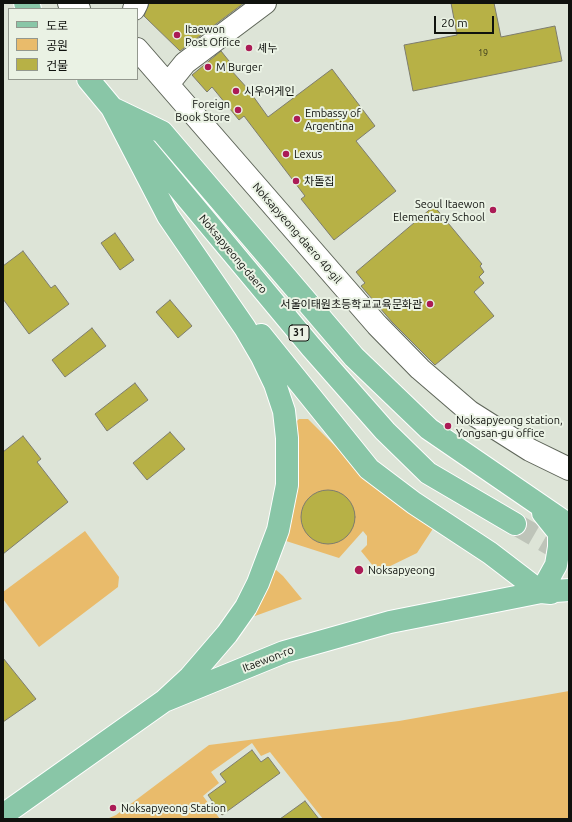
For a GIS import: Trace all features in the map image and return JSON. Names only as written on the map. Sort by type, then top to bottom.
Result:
[{"type":"main road","name":"Noksapyeong-daero","points":[[89,80],[311,347],[385,431],[428,473],[515,524]]},
{"type":"main road","points":[[112,108],[168,216],[245,328],[262,357],[275,384],[284,411],[287,438],[286,485],[278,530],[258,583],[249,601],[227,634],[190,677],[164,701]]},
{"type":"main road","points":[[112,108],[162,132],[354,358],[429,429],[536,504],[569,525]]},
{"type":"main road","points":[[168,216],[369,469],[414,503],[490,553],[542,592],[569,596]]},
{"type":"main road","points":[[536,504],[559,533],[559,547],[556,565],[542,592]]},
{"type":"main road","name":"Itaewon-ro","points":[[3,815],[164,701],[284,652],[390,622],[542,592],[569,590]]},
{"type":"street","points":[[168,84],[185,63],[265,3]]},
{"type":"street","name":"Noksapyeong-daero 40-gil","points":[[138,50],[377,325],[420,369],[470,412],[530,450],[569,469]]},
{"type":"green space","points":[[299,419],[308,419],[347,458],[434,527],[417,553],[378,572],[361,551],[367,545],[367,536],[363,531],[339,558],[283,540],[295,423]]},
{"type":"green space","points":[[85,531],[119,577],[118,587],[39,647],[3,599],[3,592]]},
{"type":"green space","points":[[267,562],[283,576],[302,599],[255,616],[247,608]]},
{"type":"green space","points":[[569,691],[569,819],[323,819],[270,752],[261,756],[252,743],[211,772],[219,783],[203,796],[220,819],[107,819],[116,815],[209,745],[399,721]]},
{"type":"building","name":"Itaewon Post Office","points":[[149,3],[244,3],[180,51],[144,16]]},
{"type":"building","points":[[451,3],[494,3],[501,37],[555,26],[562,61],[413,91],[404,45],[457,35]]},
{"type":"building","points":[[221,51],[233,66],[230,69],[248,89],[268,117],[332,69],[375,126],[356,141],[396,191],[334,240],[301,199],[305,196],[244,116],[239,120],[212,87],[207,92],[192,75]]},
{"type":"building","name":"서울이태원초등학교교육문화관","points":[[434,206],[482,264],[480,266],[484,272],[479,277],[484,283],[474,292],[494,316],[435,365],[392,322],[361,286],[365,283],[356,272]]},
{"type":"building","points":[[115,233],[134,260],[120,270],[101,243]]},
{"type":"building","points":[[23,251],[51,288],[55,285],[69,304],[29,334],[3,299],[3,266]]},
{"type":"building","points":[[170,300],[192,326],[178,338],[156,312]]},
{"type":"building","points":[[92,328],[106,346],[65,377],[52,360]]},
{"type":"building","points":[[135,383],[148,400],[107,431],[95,414]]},
{"type":"building","points":[[170,432],[185,449],[147,480],[133,463]]},
{"type":"building","points":[[23,436],[41,459],[37,462],[68,502],[3,554],[3,452]]},
{"type":"building","points":[[328,490],[338,492],[347,498],[353,507],[355,517],[353,527],[347,536],[338,542],[328,544],[318,542],[309,536],[303,527],[301,517],[303,507],[309,498],[318,492]]},
{"type":"building","points":[[3,658],[36,699],[3,722]]},
{"type":"building","points":[[252,750],[261,762],[268,757],[280,773],[222,815],[208,795],[226,782],[220,774]]},
{"type":"building","points":[[305,801],[319,819],[280,819]]},
{"type":"tunnel","points":[[515,524],[569,555]]},
{"type":"place","name":"Itaewon Post Office","points":[[177,35]]},
{"type":"place","name":"셰누","points":[[249,48]]},
{"type":"place","name":"M Burger","points":[[208,67]]},
{"type":"place","name":"시우어게인","points":[[236,91]]},
{"type":"place","name":"Foreign Book Store","points":[[238,110]]},
{"type":"place","name":"Embassy of Argentina","points":[[297,119]]},
{"type":"place","name":"Lexus","points":[[286,154]]},
{"type":"place","name":"차돌집","points":[[296,181]]},
{"type":"place","name":"Seoul Itaewon Elementary School","points":[[493,210]]},
{"type":"place","name":"서울이태원초등학교교육문화관","points":[[430,304]]},
{"type":"place","name":"Noksapyeong station, Yongsan-gu office","points":[[448,426]]},
{"type":"place","name":"Noksapyeong","points":[[359,570]]},
{"type":"place","name":"Noksapyeong Station","points":[[113,808]]}]
